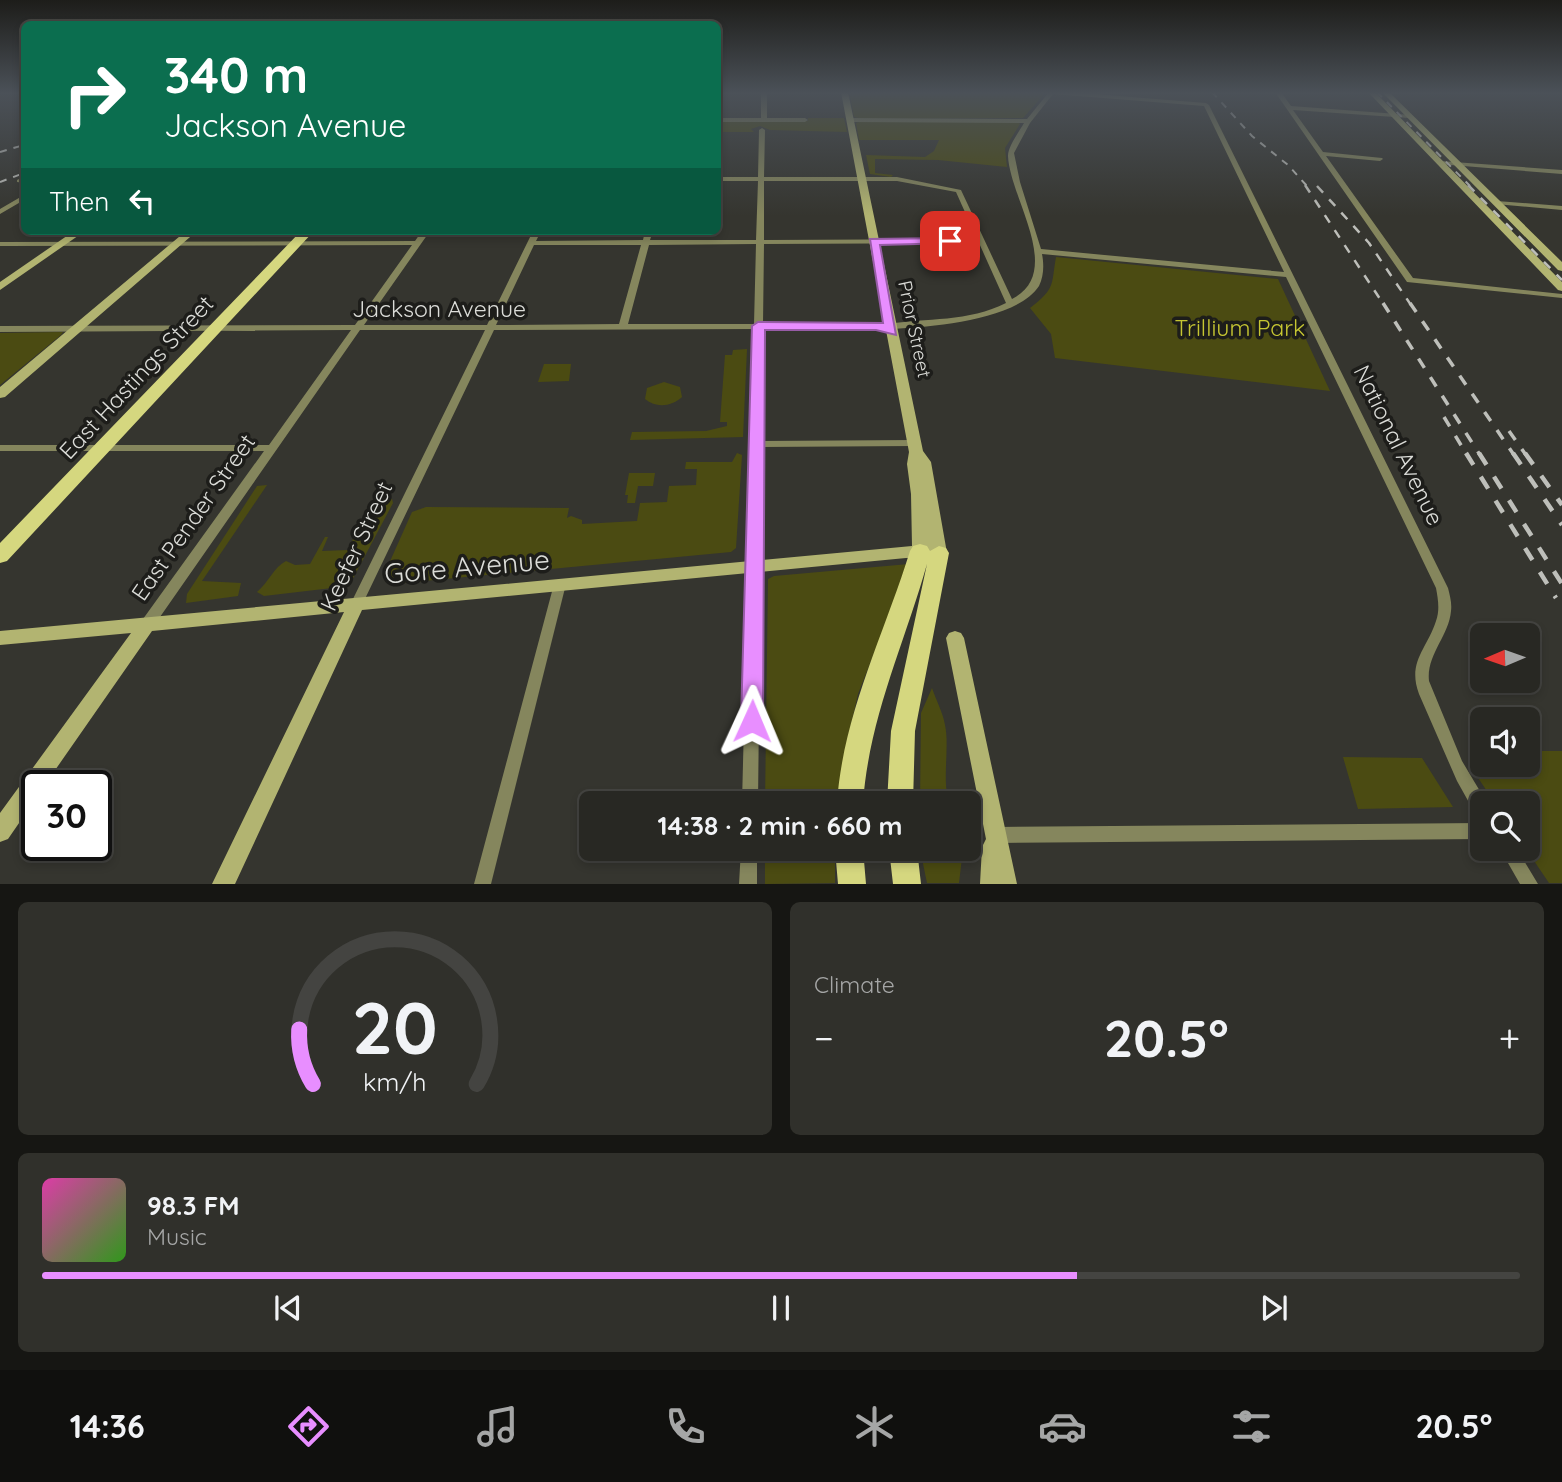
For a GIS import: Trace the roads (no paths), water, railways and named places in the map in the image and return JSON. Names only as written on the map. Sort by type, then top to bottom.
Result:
[{"type":"main road","name":"Prior Street","points":[[853,133],[874,241],[887,326],[916,448],[924,463],[930,552]]},
{"type":"main road","points":[[1411,133],[1562,288]]},
{"type":"main road","points":[[1426,133],[1562,268]]},
{"type":"main road","points":[[0,288],[74,235]]},
{"type":"main road","points":[[0,394],[187,235]]},
{"type":"main road","name":"East Hastings Street","points":[[0,556],[303,235]]},
{"type":"main road","points":[[851,791],[856,744],[864,710],[904,604],[930,552]]},
{"type":"main road","points":[[900,791],[903,731],[930,552]]},
{"type":"main road","name":"Gore Avenue","points":[[0,638],[754,566],[930,552]]},
{"type":"main road","name":"Keefer Street","points":[[223,884],[358,603]]},
{"type":"main road","name":"East Pender Street","points":[[0,831],[148,623]]},
{"type":"main road","points":[[955,638],[1006,884]]},
{"type":"main road","points":[[991,884],[993,846],[997,835]]},
{"type":"main road","points":[[850,861],[852,884]]},
{"type":"street","points":[[750,791],[762,133]]},
{"type":"street","points":[[721,178],[861,178],[927,182],[959,191],[1010,303],[1029,290],[1037,280],[1040,268],[1011,157],[1012,145],[1020,133]]},
{"type":"street","name":"National Avenue","points":[[1220,133],[1442,588],[1447,604],[1442,625],[1421,670],[1423,689],[1460,776],[1470,791]]},
{"type":"street","points":[[1307,133],[1414,282],[1562,296]]},
{"type":"street","points":[[1321,154],[1380,159]]},
{"type":"street","points":[[1440,163],[1562,172]]},
{"type":"street","points":[[0,212],[21,199]]},
{"type":"street","points":[[1496,203],[1562,208]]},
{"type":"street","name":"East Pender Street","points":[[148,623],[423,235]]},
{"type":"street","name":"Keefer Street","points":[[358,603],[535,235]]},
{"type":"street","points":[[623,327],[648,235]]},
{"type":"street","points":[[531,243],[982,241]]},
{"type":"street","points":[[0,244],[418,243]]},
{"type":"street","points":[[1037,250],[1289,275]]},
{"type":"street","name":"Jackson Avenue","points":[[0,329],[887,326],[955,322],[1010,303]]},
{"type":"street","points":[[755,444],[916,448]]},
{"type":"street","points":[[0,449],[272,447]]},
{"type":"street","points":[[482,884],[560,584]]},
{"type":"street","points":[[997,835],[1470,831]]},
{"type":"street","points":[[748,884],[749,861]]},
{"type":"street","points":[[1515,861],[1530,884]]},
{"type":"railway","points":[[1250,133],[1288,165],[1307,186]]},
{"type":"railway","points":[[1418,133],[1470,186]]},
{"type":"railway","points":[[0,152],[21,146]]},
{"type":"railway","points":[[0,182],[21,174]]},
{"type":"railway","points":[[1305,185],[1384,305]]},
{"type":"railway","points":[[1468,185],[1562,280]]},
{"type":"railway","points":[[1317,186],[1369,243],[1411,305]]},
{"type":"railway","points":[[1383,303],[1480,455]]},
{"type":"railway","points":[[1410,303],[1514,455]]},
{"type":"railway","points":[[1444,417],[1467,455]]},
{"type":"railway","points":[[1509,431],[1526,455]]},
{"type":"railway","points":[[1466,453],[1556,598]]},
{"type":"railway","points":[[1479,453],[1562,584]]},
{"type":"railway","points":[[1513,453],[1562,525]]},
{"type":"railway","points":[[1525,453],[1562,505]]},
{"type":"park label","name":"Trillium Park","points":[[1240,327]]}]
